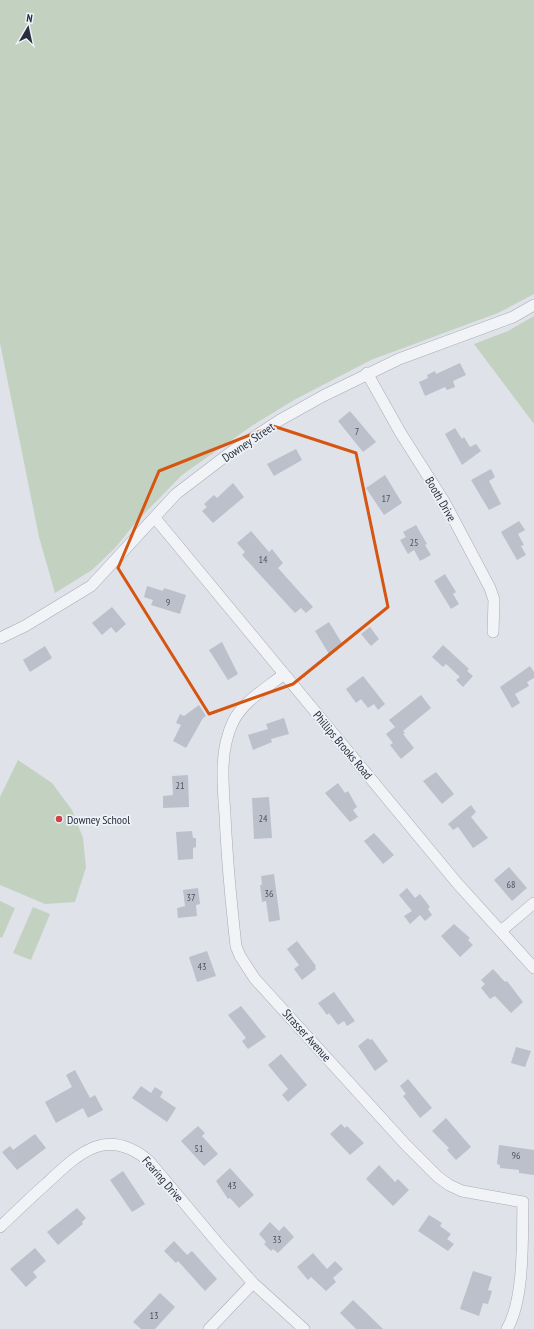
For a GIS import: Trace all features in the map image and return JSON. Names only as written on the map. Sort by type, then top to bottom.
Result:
[{"type":"street","name":"Downey Street","points":[[0,638],[25,626],[91,586],[176,494],[231,452],[280,420],[367,373],[427,347],[513,317],[534,305]]},
{"type":"street","name":"Booth Drive","points":[[367,373],[400,432],[445,503],[490,588],[494,600],[493,632]]},
{"type":"street","name":"Phillips Brooks Road","points":[[155,518],[457,883],[534,968]]},
{"type":"street","name":"Strasser Avenue","points":[[284,674],[243,709],[233,721],[224,753],[223,770],[227,870],[236,946],[240,956],[260,984],[406,1145],[438,1177],[462,1191],[529,1203],[516,1305],[507,1329]]},
{"type":"street","points":[[501,931],[534,904]]},
{"type":"street","name":"Fearing Drive","points":[[0,1227],[66,1165],[87,1149],[100,1145],[121,1145],[138,1151],[149,1161],[253,1283],[304,1329]]},
{"type":"street","points":[[209,1329],[253,1283]]},
{"type":"highlighted area","points":[[273,426],[356,453],[388,607],[293,684],[209,714],[118,568],[159,471]]},
{"type":"green space","points":[[0,0],[534,0],[534,294],[498,313],[371,360],[294,400],[253,425],[182,475],[136,522],[116,547],[92,570],[55,593],[39,537],[0,343]]},
{"type":"green space","points":[[534,316],[534,424],[474,344],[508,331]]},
{"type":"green space","points":[[18,760],[52,783],[72,810],[83,838],[86,867],[75,902],[45,904],[0,885],[0,797]]},
{"type":"green space","points":[[0,901],[15,908],[2,938],[0,937]]},
{"type":"green space","points":[[33,907],[50,914],[31,960],[13,953]]},
{"type":"building","points":[[460,363],[466,375],[453,381],[455,387],[447,390],[445,387],[425,396],[419,382],[428,378],[427,375],[435,371],[436,374]]},
{"type":"building","points":[[350,411],[376,442],[363,452],[338,421]]},
{"type":"building","points":[[455,428],[462,439],[464,437],[470,447],[476,444],[481,451],[462,465],[445,434]]},
{"type":"building","points":[[296,449],[302,460],[274,476],[267,464]]},
{"type":"building","points":[[491,469],[495,477],[489,481],[501,504],[489,510],[471,480]]},
{"type":"building","points":[[385,475],[402,503],[384,515],[366,488]]},
{"type":"building","points":[[233,483],[244,497],[213,523],[202,511],[207,507],[204,504],[214,495],[217,498]]},
{"type":"building","points":[[519,521],[525,530],[518,534],[524,545],[521,546],[526,555],[517,560],[501,532]]},
{"type":"building","points":[[416,525],[427,544],[425,545],[431,555],[420,561],[414,550],[408,554],[400,540],[406,537],[403,532]]},
{"type":"building","points":[[251,531],[269,552],[272,549],[283,563],[278,568],[313,607],[306,613],[301,608],[295,613],[242,555],[245,552],[237,543]]},
{"type":"building","points":[[445,574],[456,592],[453,594],[459,604],[451,609],[434,581]]},
{"type":"building","points":[[147,586],[163,591],[164,588],[186,595],[180,614],[151,605],[153,600],[144,597]]},
{"type":"building","points":[[112,607],[126,624],[116,633],[111,627],[102,635],[92,623]]},
{"type":"building","points":[[329,622],[343,645],[329,654],[315,631]]},
{"type":"building","points":[[370,627],[379,639],[371,646],[361,634]]},
{"type":"building","points":[[222,642],[238,674],[228,680],[209,650]]},
{"type":"building","points":[[443,645],[469,669],[467,671],[473,676],[463,687],[456,680],[460,677],[446,664],[443,667],[432,657]]},
{"type":"building","points":[[45,646],[52,658],[30,672],[23,660]]},
{"type":"building","points":[[530,666],[534,672],[534,678],[527,682],[529,686],[515,694],[520,703],[512,708],[500,687]]},
{"type":"building","points":[[363,676],[385,704],[378,710],[374,704],[368,708],[361,699],[356,703],[346,689]]},
{"type":"building","points":[[421,695],[431,708],[403,731],[405,733],[403,734],[414,748],[401,759],[390,745],[393,743],[386,734],[395,727],[389,720]]},
{"type":"building","points":[[199,705],[206,716],[203,718],[186,748],[173,741],[181,725],[176,723],[180,714],[184,716]]},
{"type":"building","points":[[284,718],[289,734],[271,739],[272,742],[253,750],[248,735],[268,729],[266,724]]},
{"type":"building","points":[[436,772],[454,794],[442,804],[423,781]]},
{"type":"building","points":[[188,775],[189,807],[163,808],[163,796],[173,795],[172,776]]},
{"type":"building","points":[[338,783],[345,793],[348,791],[357,807],[353,810],[358,817],[350,822],[325,793]]},
{"type":"building","points":[[269,797],[272,838],[254,839],[252,798]]},
{"type":"building","points":[[471,805],[476,812],[471,817],[488,838],[473,848],[458,827],[453,830],[448,824]]},
{"type":"building","points":[[192,831],[193,838],[196,838],[196,847],[193,848],[193,859],[178,860],[176,832]]},
{"type":"building","points":[[374,833],[394,855],[383,864],[364,841]]},
{"type":"building","points":[[509,867],[527,888],[512,901],[494,880]]},
{"type":"building","points":[[274,874],[280,920],[269,922],[266,901],[262,902],[260,885],[262,885],[261,876]]},
{"type":"building","points":[[198,888],[200,904],[196,905],[197,916],[178,918],[177,908],[185,906],[183,890]]},
{"type":"building","points":[[407,888],[415,898],[420,894],[430,907],[428,909],[432,915],[425,921],[420,915],[410,924],[404,916],[412,911],[399,895]]},
{"type":"building","points":[[454,924],[470,938],[468,940],[473,945],[460,957],[441,936]]},
{"type":"building","points":[[297,941],[316,966],[316,969],[302,980],[294,969],[299,965],[287,949]]},
{"type":"building","points":[[207,951],[216,976],[197,982],[189,957]]},
{"type":"building","points":[[493,969],[505,982],[507,981],[523,1002],[511,1013],[495,996],[490,999],[481,988],[485,984],[481,980]]},
{"type":"building","points":[[334,992],[355,1021],[347,1026],[344,1021],[338,1025],[329,1013],[327,1015],[318,1003]]},
{"type":"building","points":[[241,1006],[266,1037],[248,1049],[242,1041],[246,1038],[228,1015]]},
{"type":"building","points":[[368,1038],[370,1040],[372,1039],[388,1061],[375,1071],[358,1046]]},
{"type":"building","points":[[516,1047],[531,1051],[525,1067],[511,1063]]},
{"type":"building","points":[[281,1054],[307,1085],[288,1102],[282,1095],[288,1089],[268,1065]]},
{"type":"building","points":[[75,1070],[90,1098],[95,1095],[103,1110],[88,1118],[83,1108],[56,1123],[45,1102],[72,1087],[66,1075]]},
{"type":"building","points":[[408,1079],[432,1108],[420,1118],[403,1096],[406,1094],[400,1086]]},
{"type":"building","points":[[141,1086],[151,1093],[155,1087],[163,1092],[160,1097],[176,1108],[167,1122],[132,1098]]},
{"type":"building","points":[[446,1118],[471,1147],[456,1160],[447,1150],[449,1148],[432,1131]]},
{"type":"building","points":[[341,1124],[345,1128],[347,1126],[364,1143],[350,1155],[330,1134]]},
{"type":"building","points":[[198,1126],[205,1133],[202,1136],[218,1154],[204,1166],[181,1141]]},
{"type":"building","points":[[35,1134],[46,1148],[17,1170],[2,1152],[10,1146],[13,1150]]},
{"type":"building","points":[[499,1145],[534,1150],[534,1175],[519,1173],[519,1170],[500,1168],[500,1165],[497,1164]]},
{"type":"building","points":[[379,1165],[395,1182],[398,1179],[409,1190],[393,1206],[366,1179]]},
{"type":"building","points":[[230,1168],[254,1195],[239,1208],[230,1198],[228,1199],[216,1181]]},
{"type":"building","points":[[123,1171],[145,1204],[132,1212],[110,1180]]},
{"type":"building","points":[[77,1208],[86,1218],[82,1222],[83,1224],[58,1245],[47,1232]]},
{"type":"building","points":[[429,1215],[442,1223],[440,1226],[451,1234],[447,1239],[454,1244],[448,1251],[418,1231]]},
{"type":"building","points":[[270,1222],[279,1231],[284,1226],[294,1237],[278,1253],[273,1249],[271,1251],[264,1244],[266,1242],[259,1234]]},
{"type":"building","points":[[174,1241],[187,1255],[192,1251],[217,1279],[205,1291],[178,1261],[176,1263],[164,1251]]},
{"type":"building","points":[[35,1248],[46,1261],[33,1272],[37,1277],[26,1287],[10,1269]]},
{"type":"building","points":[[313,1253],[327,1269],[335,1261],[343,1269],[333,1278],[336,1282],[326,1291],[311,1277],[308,1280],[297,1267]]},
{"type":"building","points":[[473,1271],[492,1277],[488,1290],[492,1291],[488,1304],[483,1303],[479,1316],[460,1309]]},
{"type":"building","points":[[160,1293],[175,1307],[155,1329],[141,1329],[133,1322]]},
{"type":"building","points":[[353,1300],[383,1329],[356,1329],[340,1313]]},
{"type":"place","name":"Downey School","points":[[59,819]]}]
